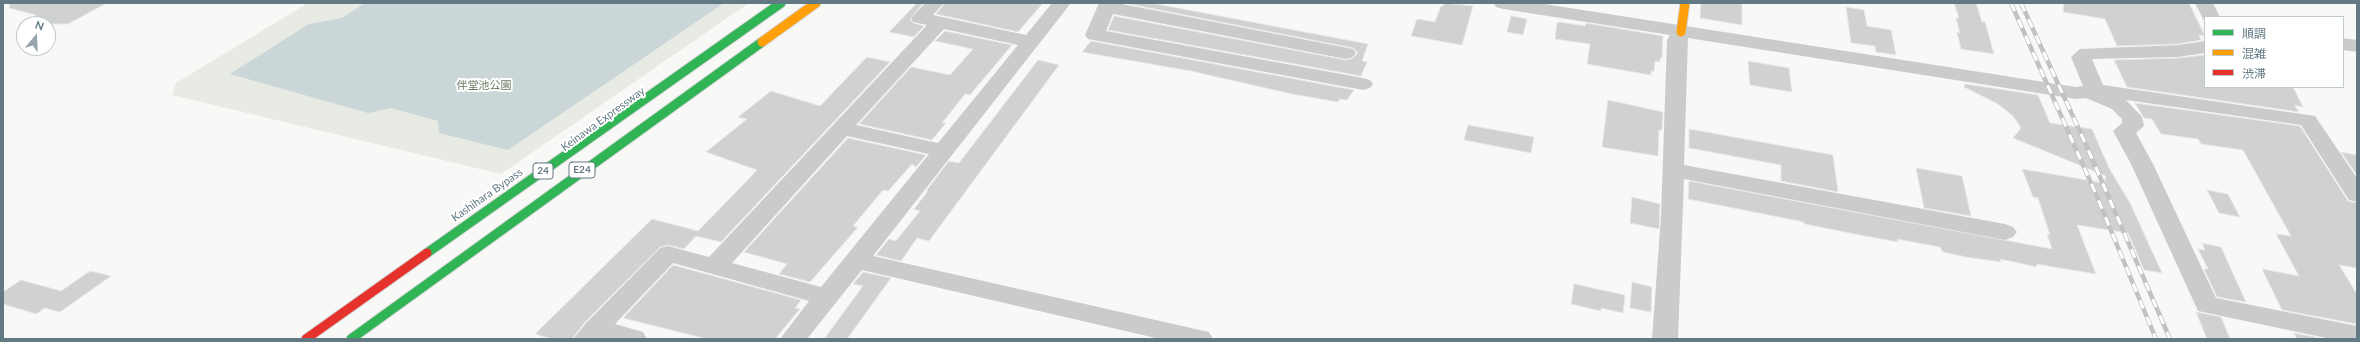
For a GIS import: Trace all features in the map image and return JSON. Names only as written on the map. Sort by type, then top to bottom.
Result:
[{"type":"main road","name":"Kashihara Bypass","points":[[306,339],[781,3]]},
{"type":"main road","name":"Keinawa Expressway","points":[[316,339],[787,3]]},
{"type":"main road","name":"E24","points":[[351,339],[816,3]]},
{"type":"main road","name":"24","points":[[359,339],[822,3]]},
{"type":"main road","points":[[1681,32],[1685,3]]},
{"type":"street","points":[[793,339],[1062,3]]},
{"type":"street","points":[[1504,3],[1681,32],[2071,92],[2092,91],[2308,120],[2357,195]]},
{"type":"street","points":[[2204,3],[2210,16]]},
{"type":"street","points":[[1346,53],[1108,5],[1095,35],[1363,84]]},
{"type":"street","points":[[715,266],[844,129],[937,13],[1030,42]]},
{"type":"street","points":[[1665,339],[1674,170],[1677,40],[1681,32]]},
{"type":"street","points":[[2344,44],[2357,46]]},
{"type":"street","points":[[2204,47],[2178,51],[2083,55],[2082,61],[2092,91],[2119,105],[2132,117],[2132,126],[2124,131],[2142,164],[2207,305],[2357,335]]},
{"type":"street","points":[[844,129],[943,151]]},
{"type":"street","points":[[1674,170],[2005,232]]},
{"type":"street","points":[[591,334],[668,254],[826,297]]},
{"type":"street","points":[[856,260],[1200,339]]},
{"type":"street","points":[[591,334],[634,339]]},
{"type":"green space","name":"伴堂池公園","points":[[308,3],[749,3],[501,174],[172,95],[176,83]]},
{"type":"shaded area","name":"伴堂池公園","points":[[365,3],[724,3],[508,150],[439,133],[438,121],[391,108],[368,113],[230,74],[309,24],[342,18]]},
{"type":"building","points":[[10,3],[107,3],[68,24],[56,24],[56,16],[34,16],[36,15],[9,8]]},
{"type":"building","points":[[917,3],[923,3],[910,19],[913,23],[924,26],[914,37],[889,32]]},
{"type":"building","points":[[945,3],[1043,3],[1018,32],[936,14]]},
{"type":"building","points":[[1151,3],[1368,44],[1362,61],[1367,62],[1361,76],[1108,30],[1114,16],[1346,60],[1353,58],[1358,53],[1353,48],[1129,4]]},
{"type":"building","points":[[1444,3],[1473,6],[1462,45],[1411,36],[1417,19],[1435,22],[1441,6],[1443,6]]},
{"type":"building","points":[[1701,3],[1742,3],[1742,25],[1700,18]]},
{"type":"building","points":[[1954,3],[1976,3],[1982,22],[1985,22],[1994,54],[1961,49],[1957,32],[1960,33],[1956,18],[1959,18]]},
{"type":"building","points":[[2064,3],[2189,3],[2204,36],[2199,35],[2201,40],[2178,44],[2117,46],[2105,19],[2063,12]]},
{"type":"building","points":[[1846,7],[1864,10],[1867,26],[1891,30],[1896,55],[1876,52],[1875,46],[1851,43]]},
{"type":"building","points":[[1511,16],[1527,19],[1523,35],[1507,32]]},
{"type":"building","points":[[1559,22],[1585,26],[1586,23],[1663,36],[1662,58],[1660,58],[1660,62],[1655,61],[1654,72],[1651,71],[1651,75],[1587,64],[1590,44],[1555,39],[1557,23]]},
{"type":"building","points":[[945,31],[1012,45],[970,95],[965,94],[942,123],[946,123],[932,140],[859,124],[911,67],[950,75],[973,49],[935,41]]},
{"type":"building","points":[[1091,41],[1354,90],[1347,100],[1340,99],[1338,102],[1292,94],[1191,71],[1082,52]]},
{"type":"building","points":[[2204,55],[2204,88],[2294,88],[2303,107],[2294,105],[2299,112],[2127,87],[2114,60],[2178,58]]},
{"type":"building","points":[[867,57],[890,62],[721,242],[696,236],[684,249],[668,245],[660,247],[586,321],[572,339],[552,339],[535,334],[652,219],[698,231],[757,170],[706,152],[747,119],[738,117],[771,91],[820,106]]},
{"type":"building","points":[[1038,60],[1059,65],[929,241],[917,238],[901,261],[876,255],[889,239],[896,241],[920,211],[914,209],[949,161],[959,163]]},
{"type":"building","points":[[1748,61],[1789,68],[1792,92],[1750,85]]},
{"type":"building","points":[[1965,84],[2038,95],[2050,123],[2092,129],[2109,168],[2130,203],[2162,273],[2144,270],[2128,233],[2077,225],[2096,274],[2036,264],[2037,267],[2000,259],[2001,262],[1966,257],[1943,252],[1940,247],[1897,239],[1898,242],[1860,235],[1805,224],[1804,222],[1688,199],[1689,181],[2052,249],[2047,234],[2050,235],[2038,198],[2033,197],[2022,169],[2104,183],[2106,176],[2013,138],[2021,128],[2013,116],[1998,104],[1964,87]]},
{"type":"building","points":[[1608,100],[1663,112],[1662,130],[1659,130],[1658,156],[1602,147]]},
{"type":"building","points":[[2135,103],[2300,126],[2348,201],[2357,203],[2357,268],[2339,265],[2357,294],[2357,324],[2282,310],[2262,269],[2299,276],[2276,234],[2291,236],[2243,150],[2201,144],[2198,139],[2161,134],[2152,119],[2144,118]]},
{"type":"building","points":[[1468,125],[1534,137],[1531,153],[1464,140]]},
{"type":"building","points":[[1689,129],[1833,155],[1838,192],[1781,181],[1781,165],[1689,148]]},
{"type":"building","points":[[848,138],[926,155],[916,167],[912,164],[888,191],[883,190],[853,226],[858,227],[810,282],[779,274],[787,264],[744,252]]},
{"type":"building","points":[[2341,152],[2357,155],[2357,175]]},
{"type":"building","points":[[1916,168],[1962,176],[1971,216],[1924,208]]},
{"type":"building","points":[[2207,190],[2228,194],[2240,217],[2219,213]]},
{"type":"building","points":[[1632,197],[1660,204],[1659,229],[1630,223]]},
{"type":"building","points":[[2202,243],[2221,247],[2246,302],[2217,297],[2204,269],[2208,269],[2198,249],[2205,250]]},
{"type":"building","points":[[673,265],[801,300],[795,308],[800,309],[775,339],[707,339],[623,318]]},
{"type":"building","points":[[90,271],[111,276],[60,312],[45,308],[36,314],[3,304],[3,292],[21,280],[61,291]]},
{"type":"building","points":[[863,272],[891,278],[847,339],[824,339],[863,286],[853,284]]},
{"type":"building","points":[[1632,282],[1652,287],[1651,312],[1630,308]]},
{"type":"building","points":[[1574,284],[1625,295],[1623,313],[1601,308],[1601,311],[1571,304]]},
{"type":"building","points":[[2196,312],[2221,317],[2230,339],[2207,339]]},
{"type":"building","points":[[2294,333],[2324,339],[2297,339]]},
{"type":"railway","points":[[2011,3],[2095,192],[2156,339]]},
{"type":"railway","points":[[2021,3],[2087,147],[2170,339]]},
{"type":"traffic: fast","points":[[427,253],[781,3]]},
{"type":"traffic: fast","points":[[351,339],[762,42]]},
{"type":"traffic: slow","points":[[762,42],[816,3]]},
{"type":"traffic: slow","points":[[1681,32],[1685,3]]},
{"type":"traffic: jam","points":[[306,339],[427,253]]}]
